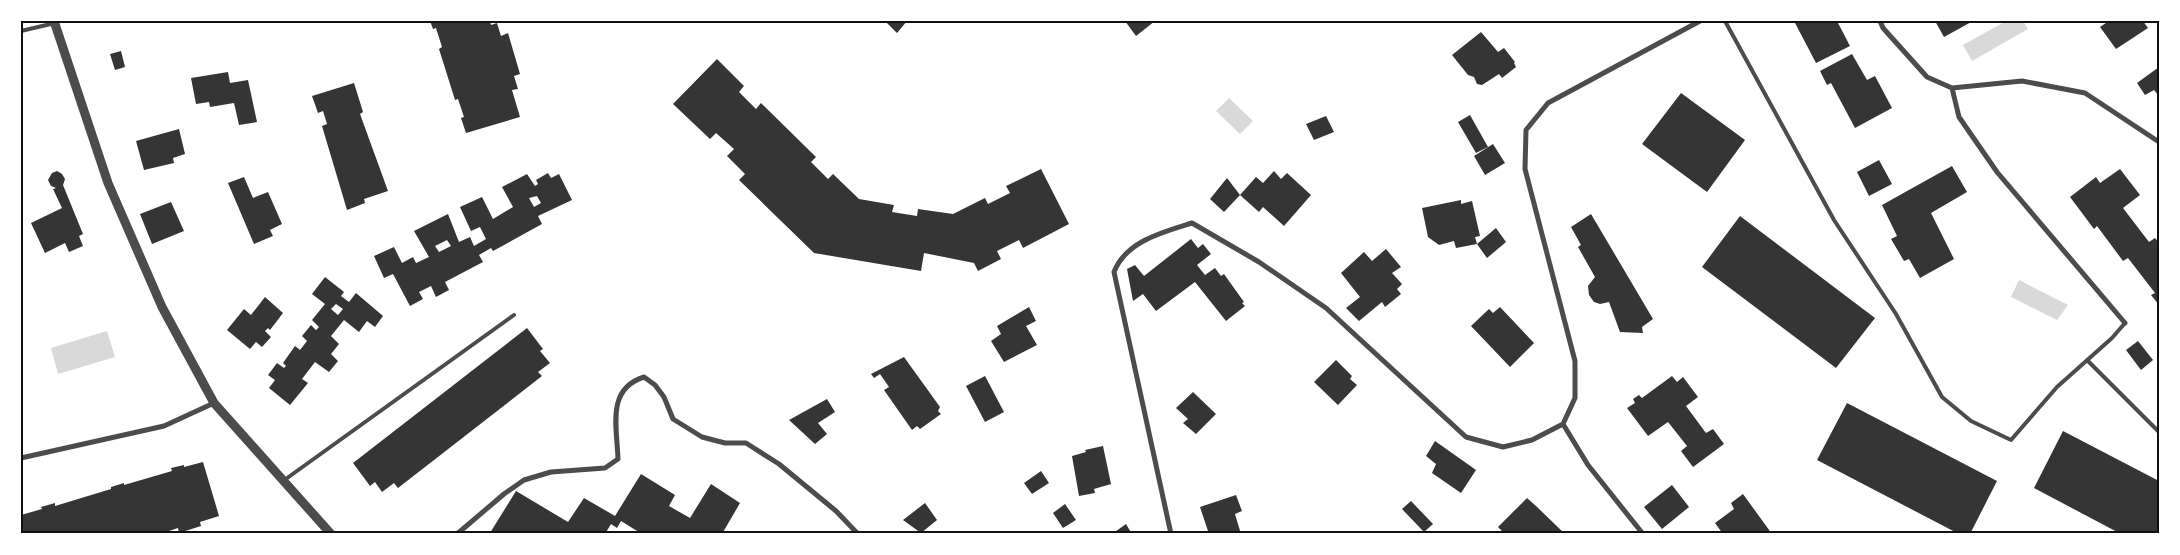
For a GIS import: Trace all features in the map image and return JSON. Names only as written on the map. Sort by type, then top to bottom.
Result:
[{"type":"street","points":[[1171,534],[1114,272],[1119,259],[1153,234],[1192,223],[1259,262],[1326,308],[1466,437],[1503,447],[1532,440],[1563,424],[1575,398],[1575,361],[1525,168],[1526,130],[1548,103],[1700,21]]},
{"type":"street","points":[[1880,21],[1883,28],[1927,77],[1952,88],[2022,81],[2084,93],[2159,142]]},
{"type":"street","points":[[54,22],[108,183],[162,307],[214,403],[331,534]]},
{"type":"street","points":[[1952,88],[1960,117],[1997,172],[2124,323]]},
{"type":"street","points":[[457,534],[504,494],[524,480],[551,472],[605,468],[618,459],[616,405],[622,391],[633,381],[644,377],[655,385],[664,397],[673,419],[702,437],[725,443],[746,443],[780,464],[811,493],[836,511],[858,534]]},
{"type":"street","points":[[21,458],[164,426],[214,403]]},
{"type":"street","points":[[1563,424],[1588,465],[1643,534]]},
{"type":"lane","points":[[1725,21],[1834,220],[1896,314],[1942,397],[1971,421],[2011,440],[2057,387],[2112,338],[2124,323]]},
{"type":"lane","points":[[21,31],[54,22]]},
{"type":"lane","points":[[283,481],[514,314]]},
{"type":"lane","points":[[2087,360],[2159,432]]},
{"type":"shaded area","points":[[2006,21],[2023,21],[2028,29],[1972,61],[1963,45]]},
{"type":"shaded area","points":[[1229,98],[1253,121],[1240,134],[1216,111]]},
{"type":"shaded area","points":[[2019,280],[2068,305],[2057,320],[2011,297]]},
{"type":"shaded area","points":[[107,331],[115,357],[58,374],[51,348]]},
{"type":"building","points":[[430,21],[490,21],[491,25],[497,23],[501,36],[508,33],[520,74],[514,76],[518,89],[512,90],[520,117],[466,133],[461,118],[464,117],[458,99],[455,100],[439,49],[442,47],[436,28],[433,29]]},
{"type":"building","points":[[885,21],[907,21],[897,33]]},
{"type":"building","points":[[1125,21],[1155,21],[1136,36]]},
{"type":"building","points":[[1794,21],[1837,21],[1850,46],[1816,63]]},
{"type":"building","points":[[1935,21],[1973,21],[1944,37]]},
{"type":"building","points":[[2105,21],[2143,21],[2148,28],[2116,49],[2100,27],[2106,23]]},
{"type":"building","points":[[1481,32],[1498,52],[1504,48],[1515,62],[1516,67],[1502,78],[1499,74],[1482,85],[1477,84],[1474,77],[1468,75],[1452,55]]},
{"type":"building","points":[[121,51],[125,67],[115,70],[110,54]]},
{"type":"building","points":[[1852,54],[1867,80],[1875,76],[1892,108],[1855,128],[1831,83],[1827,85],[1820,71]]},
{"type":"building","points":[[717,59],[744,86],[739,92],[756,109],[761,103],[816,157],[811,162],[828,179],[833,174],[859,199],[894,205],[892,212],[917,216],[918,209],[953,214],[985,198],[988,204],[1010,193],[1006,186],[1041,169],[1069,224],[1023,248],[1019,240],[997,251],[1001,259],[978,271],[974,263],[924,253],[921,271],[814,253],[739,180],[745,174],[727,156],[734,149],[716,133],[710,139],[673,104]]},
{"type":"building","points":[[2159,67],[2159,96],[2154,90],[2145,95],[2137,83]]},
{"type":"building","points":[[228,72],[230,83],[248,80],[257,122],[239,125],[234,103],[210,107],[209,102],[196,104],[191,78]]},
{"type":"building","points":[[354,83],[363,112],[360,114],[388,191],[364,199],[365,203],[347,210],[322,126],[327,124],[323,111],[318,113],[312,96]]},
{"type":"building","points":[[1681,93],[1745,140],[1707,192],[1642,144]]},
{"type":"building","points":[[1470,115],[1488,147],[1476,153],[1458,122]]},
{"type":"building","points":[[1326,116],[1334,132],[1314,140],[1306,124]]},
{"type":"building","points":[[179,129],[185,154],[173,158],[174,163],[144,170],[136,141]]},
{"type":"building","points":[[1493,144],[1505,163],[1485,175],[1474,156]]},
{"type":"building","points":[[1879,160],[1892,184],[1869,196],[1857,172]]},
{"type":"building","points":[[1952,166],[1967,192],[1931,213],[1954,259],[1920,278],[1909,259],[1904,261],[1891,239],[1897,236],[1882,205]]},
{"type":"building","points":[[2120,169],[2140,195],[2123,208],[2149,242],[2155,238],[2159,243],[2159,305],[2151,295],[2155,293],[2128,258],[2123,261],[2097,226],[2094,229],[2070,197],[2096,177],[2100,183]]},
{"type":"building","points":[[57,171],[65,179],[63,185],[83,234],[79,236],[83,246],[69,252],[65,243],[45,253],[31,223],[62,208],[53,189],[56,188],[51,186],[48,180],[52,173]]},
{"type":"building","points":[[1274,171],[1281,179],[1287,173],[1311,195],[1284,226],[1263,207],[1259,212],[1240,195],[1256,177],[1263,183]]},
{"type":"building","points":[[548,173],[551,178],[559,174],[572,200],[538,216],[542,224],[493,251],[491,248],[479,255],[483,262],[445,282],[449,290],[436,297],[431,286],[419,292],[423,299],[410,306],[393,274],[384,278],[374,256],[394,247],[402,263],[413,257],[416,263],[429,257],[414,231],[448,214],[459,242],[470,237],[474,246],[486,239],[480,227],[471,231],[460,207],[482,197],[493,219],[513,207],[502,187],[527,174],[535,186],[538,184],[536,180]],"holes":[[[537,196],[541,203],[534,207],[529,198]],[[447,240],[451,246],[439,252],[435,246]]]},
{"type":"building","points":[[244,177],[253,198],[268,192],[282,224],[270,230],[273,236],[254,244],[228,183]]},
{"type":"building","points":[[1227,178],[1240,195],[1224,212],[1210,199]]},
{"type":"building","points":[[1461,200],[1461,204],[1472,201],[1480,236],[1475,237],[1477,244],[1456,248],[1454,241],[1439,245],[1428,237],[1422,208]]},
{"type":"building","points":[[171,202],[184,231],[152,244],[140,214]]},
{"type":"building","points":[[1591,214],[1653,319],[1642,327],[1643,333],[1620,332],[1609,302],[1600,304],[1594,302],[1589,295],[1588,286],[1595,277],[1578,247],[1581,245],[1571,227]]},
{"type":"building","points":[[1740,216],[1875,318],[1836,368],[1702,267]]},
{"type":"building","points":[[1496,228],[1506,242],[1487,258],[1477,244]]},
{"type":"building","points":[[1191,239],[1198,248],[1203,244],[1211,254],[1197,265],[1205,275],[1215,268],[1221,276],[1224,274],[1244,302],[1242,303],[1245,306],[1226,321],[1195,282],[1156,311],[1143,294],[1133,301],[1127,269],[1135,265],[1144,276]]},
{"type":"building","points":[[1386,249],[1401,267],[1392,273],[1402,284],[1397,289],[1401,294],[1385,307],[1382,302],[1359,321],[1346,308],[1360,297],[1341,273],[1364,252],[1372,261]]},
{"type":"building","points":[[325,277],[344,292],[341,296],[349,302],[356,293],[383,316],[375,327],[367,321],[359,332],[344,320],[331,336],[339,344],[331,354],[338,361],[329,372],[315,362],[302,379],[308,383],[290,405],[269,388],[275,380],[268,375],[277,363],[284,368],[286,366],[283,363],[295,346],[300,350],[307,341],[302,336],[311,325],[316,330],[319,327],[312,320],[325,304],[312,294]],"holes":[[[336,304],[343,309],[338,315],[331,309]]]},
{"type":"building","points":[[265,297],[283,313],[270,330],[268,328],[265,331],[271,337],[262,347],[256,342],[250,349],[227,330],[244,309],[251,315]]},
{"type":"building","points":[[1029,307],[1036,321],[1026,326],[1037,345],[1004,362],[991,341],[1001,334],[997,326]]},
{"type":"building","points":[[1500,307],[1534,343],[1510,367],[1471,326],[1489,309],[1493,313]]},
{"type":"building","points":[[527,328],[543,349],[540,351],[550,363],[538,372],[542,376],[398,488],[394,483],[382,492],[375,482],[370,486],[353,463]]},
{"type":"building","points":[[2138,341],[2153,360],[2141,370],[2126,350]]},
{"type":"building","points":[[904,357],[940,407],[938,411],[941,414],[920,429],[917,426],[912,430],[884,390],[889,387],[880,374],[874,378],[871,374]]},
{"type":"building","points":[[1336,360],[1352,376],[1350,379],[1357,385],[1338,405],[1314,382]]},
{"type":"building","points":[[985,376],[1004,412],[985,422],[966,386]]},
{"type":"building","points":[[1672,376],[1677,382],[1683,377],[1698,397],[1686,406],[1706,433],[1713,429],[1724,444],[1693,467],[1681,451],[1687,446],[1668,422],[1648,436],[1627,408],[1635,403],[1633,399],[1639,395],[1642,398]]},
{"type":"building","points":[[1193,392],[1216,414],[1196,434],[1183,423],[1188,419],[1176,408]]},
{"type":"building","points":[[827,399],[835,412],[818,423],[827,434],[815,444],[789,420]]},
{"type":"building","points":[[1847,403],[1997,481],[1970,534],[1959,534],[1817,460]]},
{"type":"building","points":[[2063,431],[2159,481],[2159,534],[2121,534],[2034,488]]},
{"type":"building","points":[[1435,441],[1476,470],[1461,493],[1432,473],[1436,464],[1426,456]]},
{"type":"building","points":[[1103,446],[1111,484],[1094,489],[1095,493],[1079,496],[1072,456],[1086,452],[1085,450]]},
{"type":"building","points":[[203,462],[219,516],[200,522],[201,526],[179,533],[178,528],[160,534],[21,534],[21,515],[42,509],[41,507],[55,503],[55,506],[111,489],[111,487],[124,483],[124,485],[172,471],[171,468]]},
{"type":"building","points":[[1041,471],[1049,483],[1032,494],[1024,483]]},
{"type":"building","points":[[641,474],[675,495],[669,506],[690,518],[711,484],[740,503],[722,534],[642,534],[621,521],[617,528],[611,524],[605,534],[490,533],[516,491],[568,522],[584,498],[615,516]]},
{"type":"building","points":[[1672,485],[1689,507],[1662,529],[1644,507]]},
{"type":"building","points":[[1743,494],[1772,534],[1723,534],[1715,523],[1734,509],[1731,503]]},
{"type":"building","points":[[1236,495],[1242,511],[1235,514],[1241,534],[1209,534],[1200,507]]},
{"type":"building","points":[[1527,498],[1565,534],[1505,534],[1498,527]]},
{"type":"building","points":[[1411,501],[1433,524],[1424,532],[1402,509]]},
{"type":"building","points":[[925,503],[937,520],[921,533],[903,520]]},
{"type":"building","points":[[1065,504],[1076,520],[1063,528],[1053,513]]},
{"type":"building","points":[[1126,524],[1132,534],[1112,534]]}]
